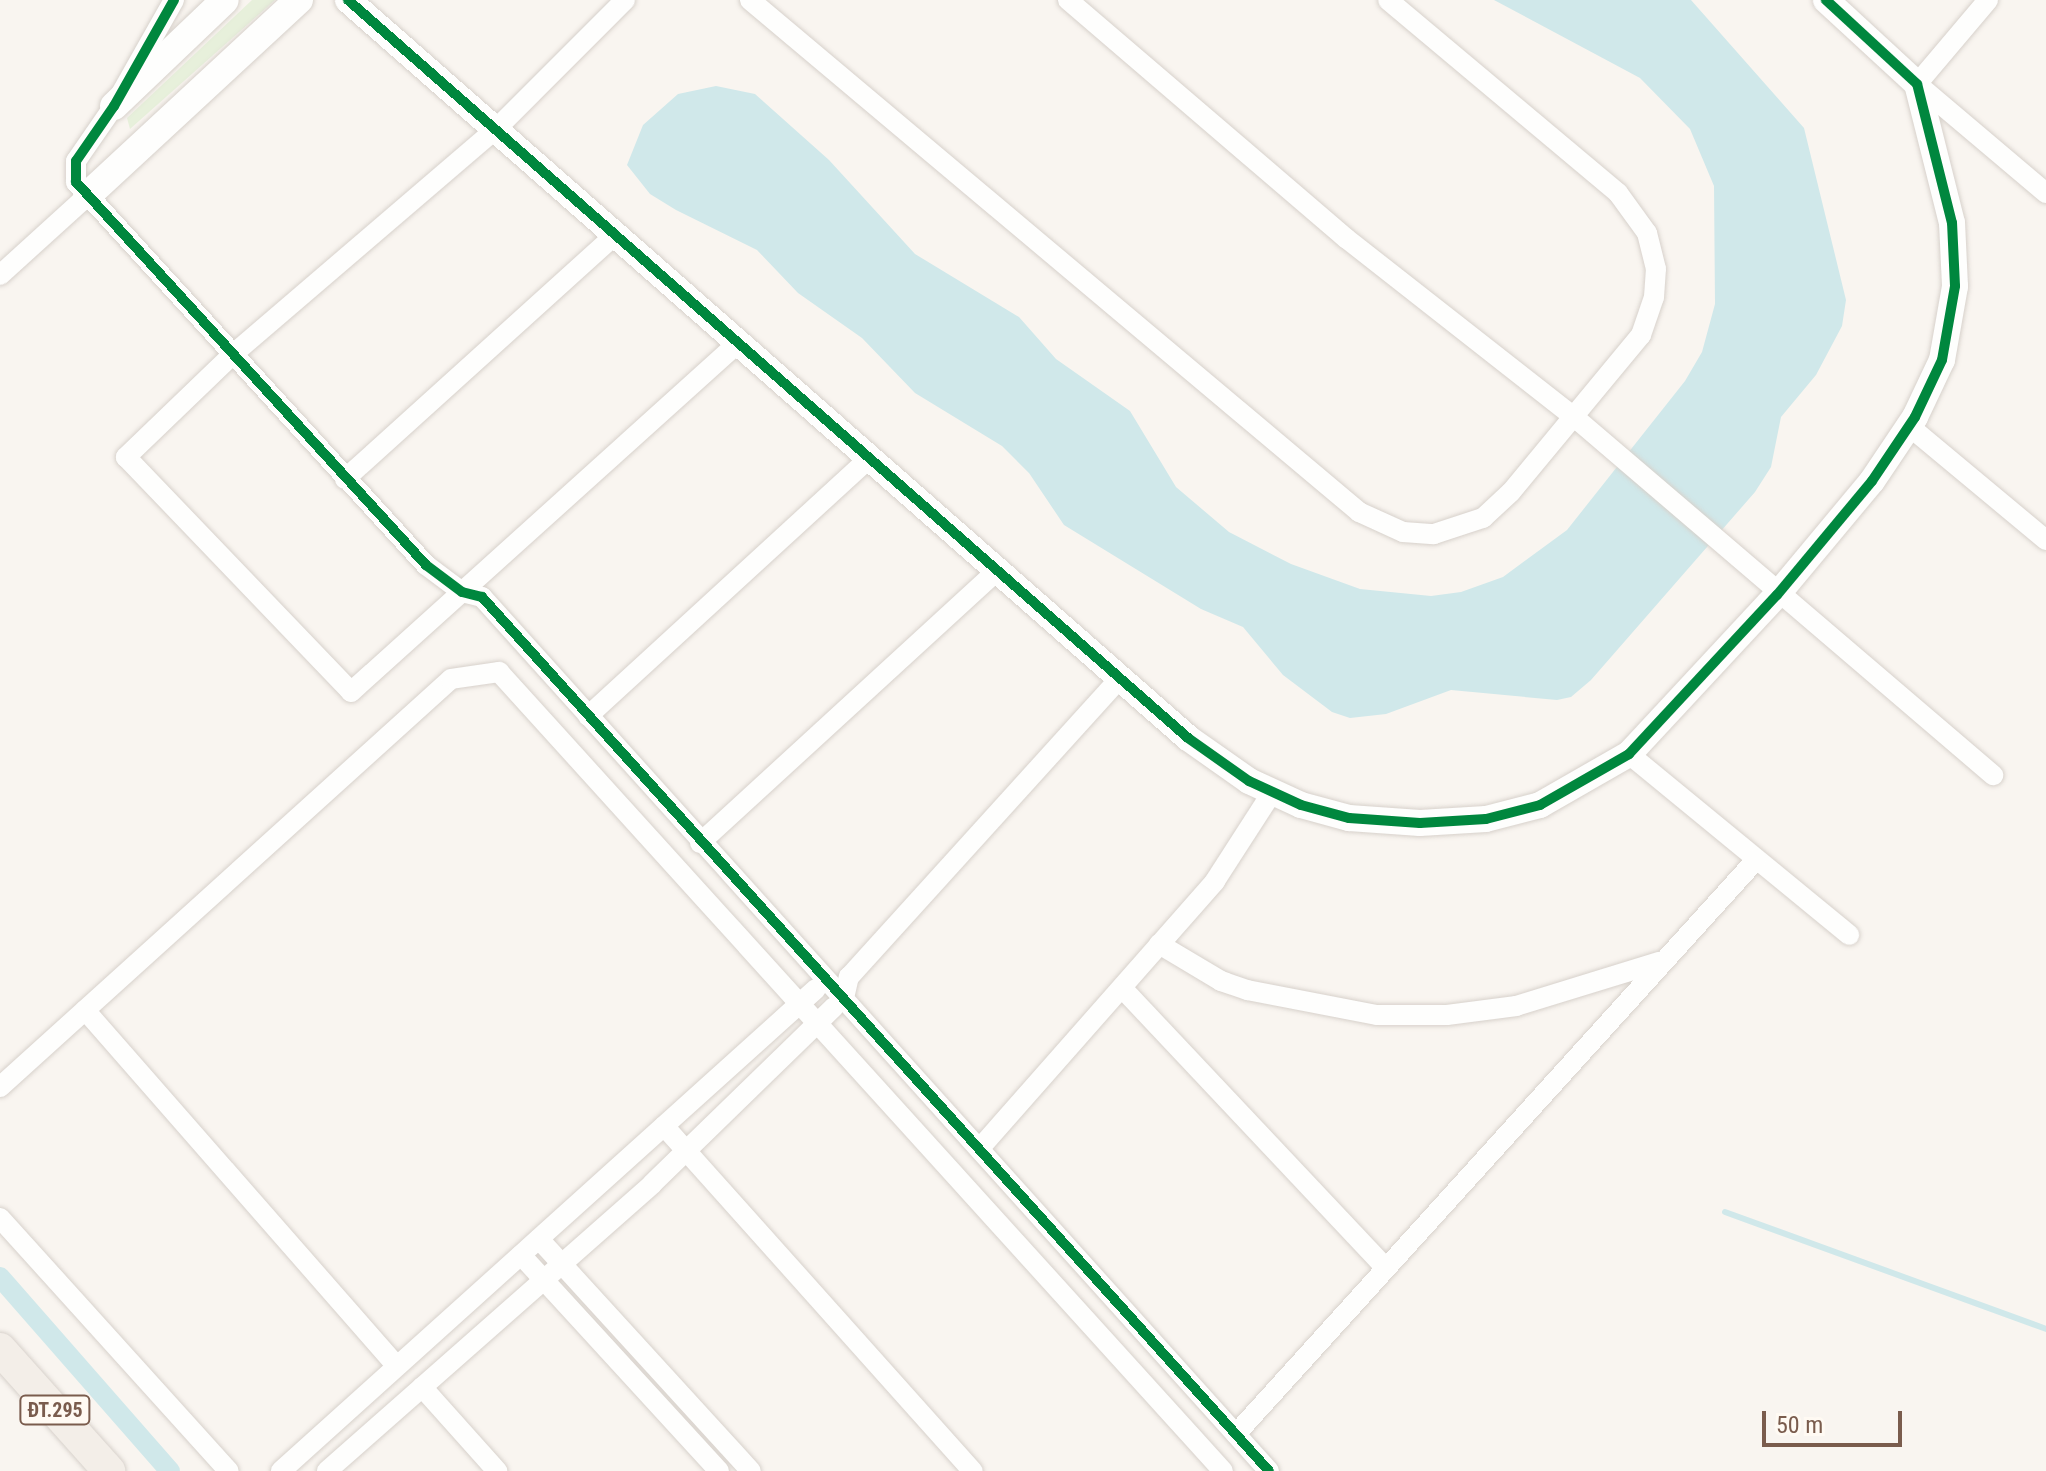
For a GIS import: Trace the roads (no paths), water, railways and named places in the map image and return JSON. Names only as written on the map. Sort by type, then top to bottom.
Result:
[{"type":"main road","points":[[114,106],[225,0]]},
{"type":"main road","points":[[87,196],[299,0]]},
{"type":"main road","name":"ĐT.295","points":[[0,1349],[109,1471]]},
{"type":"street","points":[[174,0],[114,106],[73,169],[87,196],[426,565],[462,592],[482,597],[822,985],[980,1148],[1269,1471]]},
{"type":"street","points":[[348,0],[497,128],[1118,680],[1188,738],[1271,794],[1312,809],[1391,823],[1486,819],[1570,792],[1629,754],[1777,595],[1872,481],[1909,426],[1942,360],[1955,286],[1952,223],[1917,84]]},
{"type":"street","points":[[625,0],[497,128],[231,356],[126,457],[317,663],[351,692],[739,342]]},
{"type":"street","points":[[750,0],[1374,522],[1403,532],[1434,534],[1483,518],[1641,335],[1650,312],[1656,269],[1647,233],[1618,193],[1388,0]]},
{"type":"street","points":[[1068,0],[1347,239],[1573,416],[1777,595],[1993,775]]},
{"type":"street","points":[[1826,0],[1917,84],[2046,193]]},
{"type":"street","points":[[1917,84],[1988,0]]},
{"type":"street","points":[[1931,142],[1941,122],[1961,121]]},
{"type":"street","points":[[0,275],[87,196]]},
{"type":"street","points":[[345,479],[615,235]]},
{"type":"street","points":[[1909,426],[2044,534]]},
{"type":"street","points":[[588,716],[870,458]]},
{"type":"street","points":[[700,843],[997,571]]},
{"type":"street","points":[[0,1087],[451,679],[499,672],[1223,1471]]},
{"type":"street","points":[[327,1471],[685,1151],[839,1003],[849,977],[1118,680]]},
{"type":"street","points":[[1629,754],[1849,935]]},
{"type":"street","points":[[980,1148],[1215,881],[1271,794]]},
{"type":"street","points":[[1236,1434],[1384,1266],[1756,860]]},
{"type":"street","points":[[1159,944],[1221,981],[1247,990],[1377,1015],[1447,1015],[1516,1006],[1663,961]]},
{"type":"street","points":[[281,1471],[800,1004],[822,985],[849,977]]},
{"type":"street","points":[[1122,988],[1384,1266]]},
{"type":"street","points":[[85,1010],[394,1369],[419,1390],[497,1471]]},
{"type":"street","points":[[664,1126],[973,1471]]},
{"type":"street","points":[[0,1218],[229,1471]]},
{"type":"street","points":[[539,1239],[751,1471]]},
{"type":"street","points":[[521,1255],[719,1471]]},
{"type":"street","points":[[690,1438],[707,1423]]},
{"type":"water","points":[[1494,0],[1691,0],[1804,128],[1846,300],[1842,326],[1816,375],[1781,417],[1771,467],[1755,492],[1591,680],[1571,697],[1557,700],[1451,690],[1386,714],[1350,718],[1332,712],[1283,675],[1243,627],[1201,609],[1064,525],[1029,473],[1002,446],[915,393],[862,338],[798,293],[757,250],[650,194],[627,165],[643,125],[678,94],[716,86],[755,94],[829,160],[915,254],[1019,317],[1056,359],[1130,411],[1176,487],[1229,532],[1291,564],[1360,589],[1431,596],[1461,592],[1503,577],[1567,530],[1685,381],[1702,352],[1715,304],[1714,186],[1690,129],[1640,78]]},
{"type":"waterway","points":[[1725,1212],[2046,1329]]},
{"type":"waterway","points":[[0,1277],[170,1471]]}]
